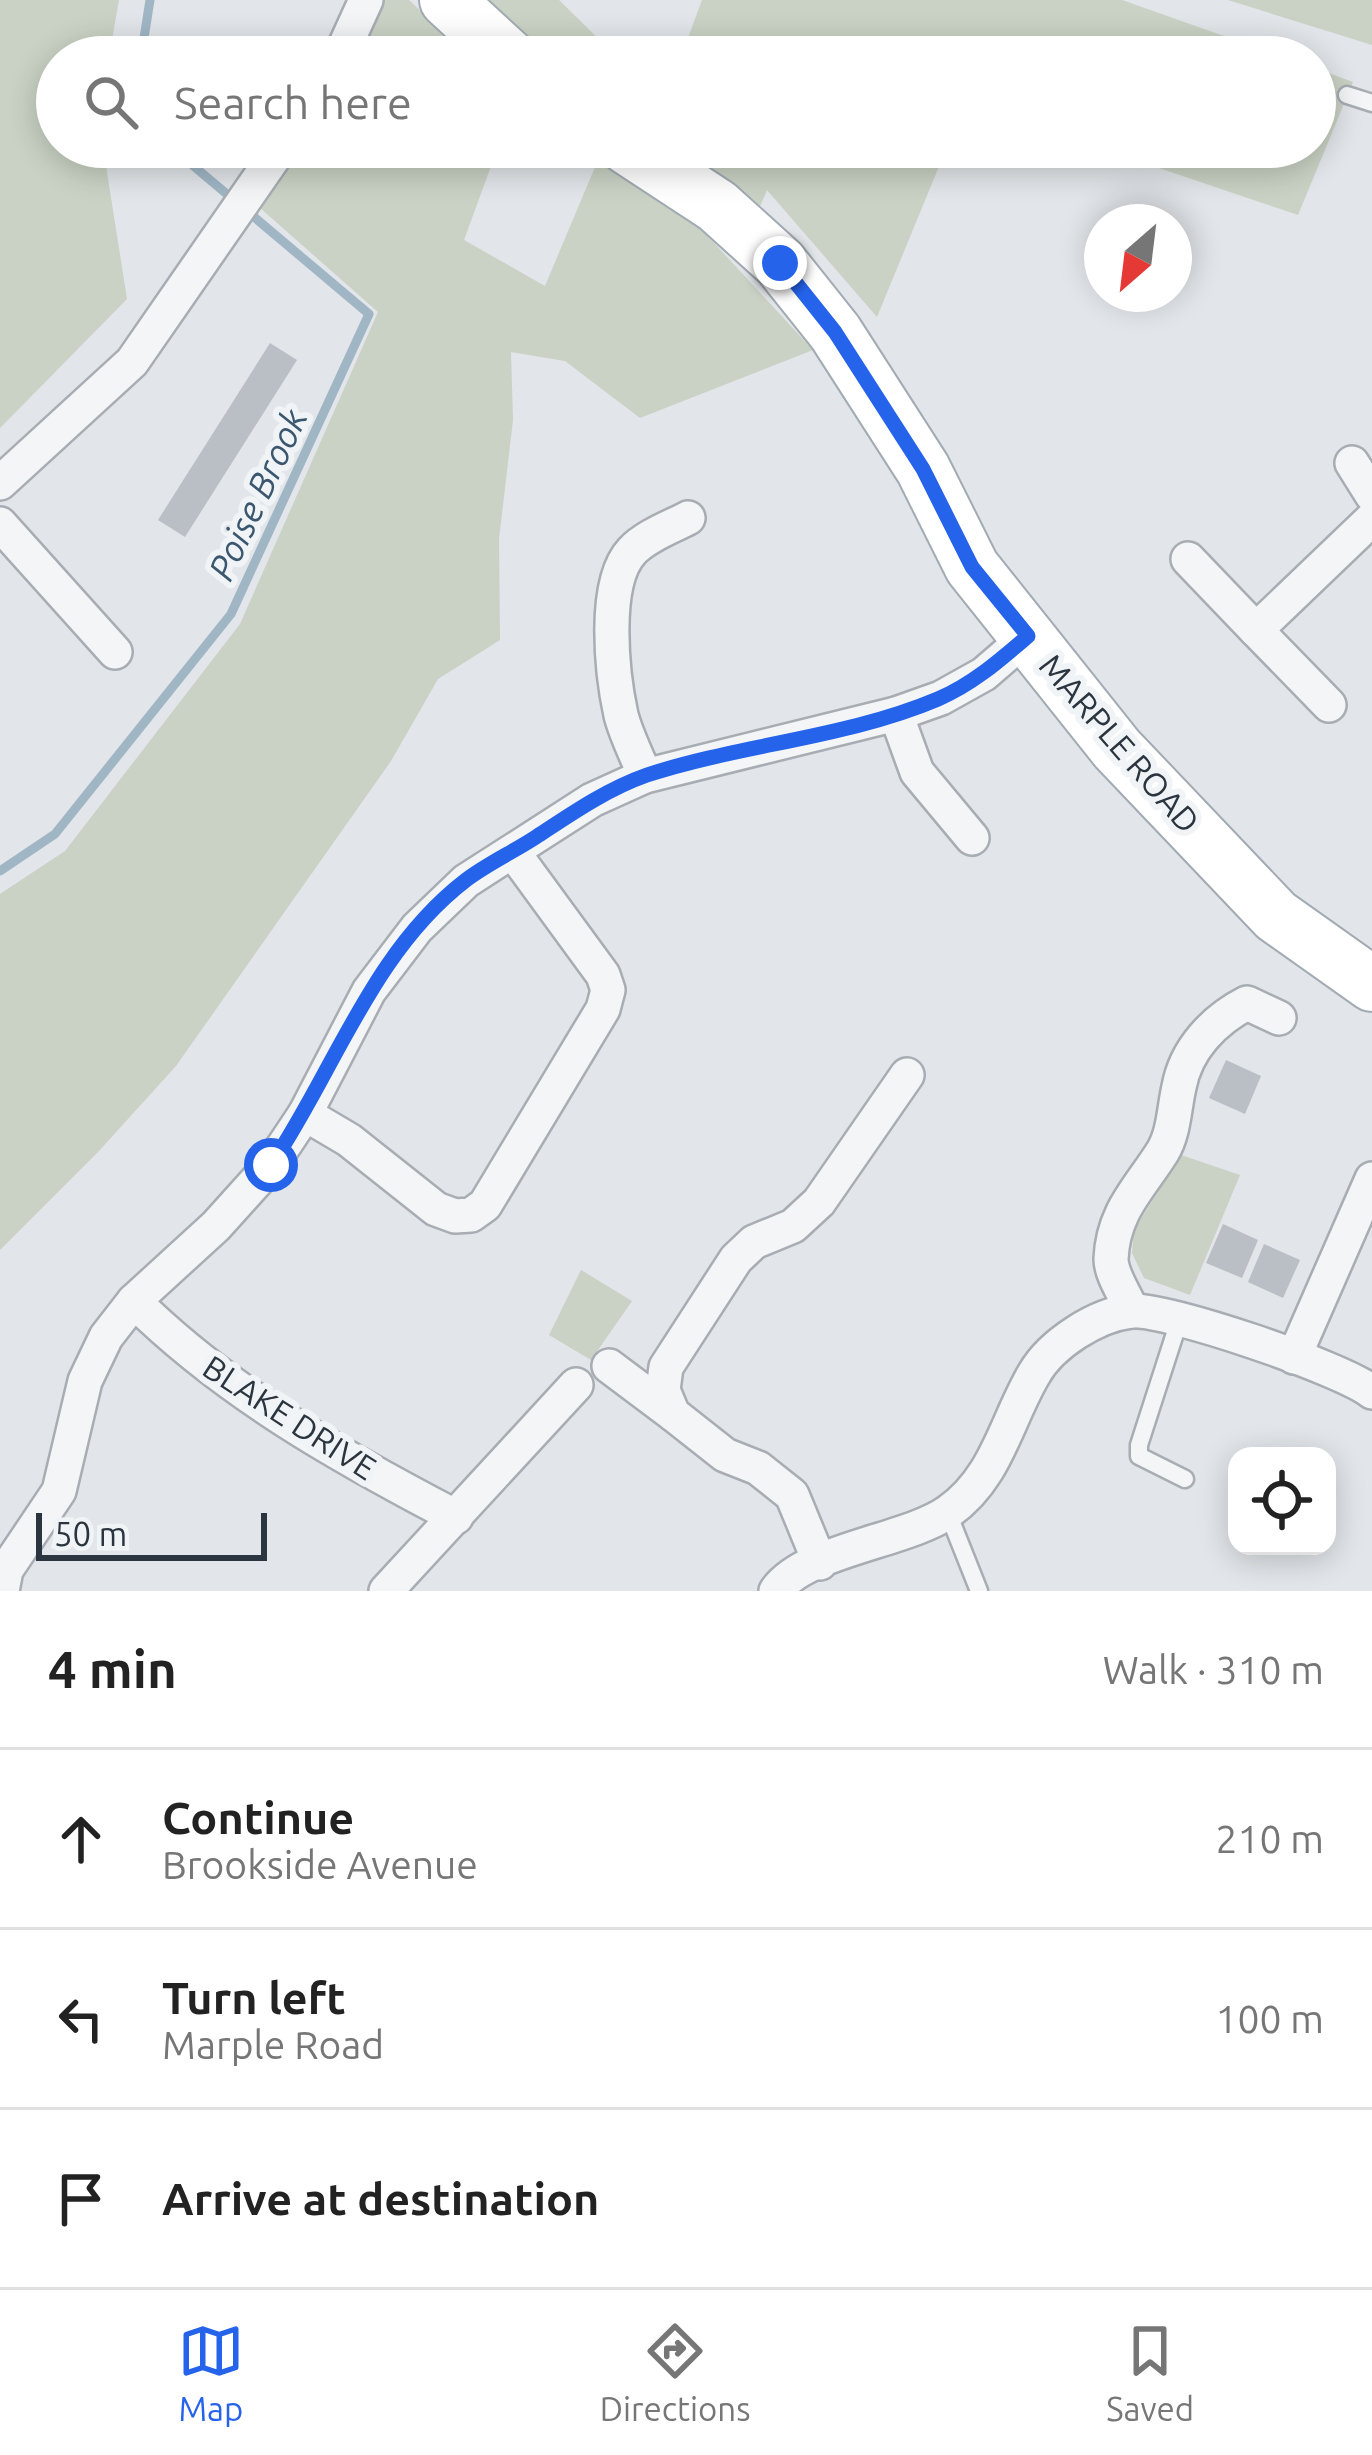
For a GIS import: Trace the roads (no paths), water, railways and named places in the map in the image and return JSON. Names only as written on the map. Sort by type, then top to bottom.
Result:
[{"type":"main road","points":[[447,0],[486,36]]},
{"type":"main road","name":"MARPLE ROAD","points":[[659,168],[717,206],[780,263],[835,332],[923,469],[972,567],[1118,749],[1276,916],[1372,984]]},
{"type":"street","points":[[350,36],[366,0]]},
{"type":"street","points":[[0,483],[132,362],[266,168]]},
{"type":"street","points":[[1352,464],[1372,495]]},
{"type":"street","points":[[645,776],[621,716],[612,624],[616,583],[635,547],[689,518]]},
{"type":"street","points":[[1256,630],[1372,519]]},
{"type":"street","points":[[0,524],[115,652]]},
{"type":"street","points":[[1187,559],[1329,705]]},
{"type":"street","points":[[2,1591],[6,1570],[59,1491],[85,1381],[106,1337],[134,1301],[216,1226],[271,1165],[305,1114],[369,991],[417,928],[466,880],[592,800],[645,776],[896,714],[941,698],[984,674],[1028,636]]},
{"type":"street","points":[[896,714],[917,772],[976,834]]},
{"type":"street","points":[[305,1114],[349,1140],[436,1209],[454,1216],[471,1214],[485,1205],[603,1009],[608,989],[603,975],[513,852]]},
{"type":"street","points":[[1132,1311],[1110,1264],[1120,1217],[1139,1181],[1164,1149],[1174,1122],[1179,1082],[1201,1038],[1224,1015],[1247,1003],[1279,1018]]},
{"type":"street","points":[[673,1414],[663,1390],[666,1366],[736,1259],[754,1241],[794,1226],[819,1202],[907,1075]]},
{"type":"street","points":[[1294,1357],[1372,1179]]},
{"type":"street","name":"BLAKE DRIVE","points":[[134,1301],[162,1329],[290,1425],[456,1517]]},
{"type":"street","points":[[776,1591],[784,1580],[820,1563],[948,1513],[986,1473],[1035,1372],[1059,1345],[1090,1326],[1132,1311],[1220,1330],[1372,1392]]},
{"type":"street","points":[[608,1366],[725,1455],[758,1468],[792,1495],[820,1563]]},
{"type":"street","points":[[386,1591],[576,1386]]},
{"type":"lane","points":[[1347,95],[1372,103]]},
{"type":"lane","points":[[1179,1321],[1138,1445],[1139,1456],[1185,1479]]},
{"type":"lane","points":[[948,1513],[980,1591]]},
{"type":"waterway","name":"Poise Brook","points":[[144,36],[150,0]]},
{"type":"waterway","name":"Poise Brook","points":[[0,871],[55,834],[231,614],[369,314],[196,168]]}]
